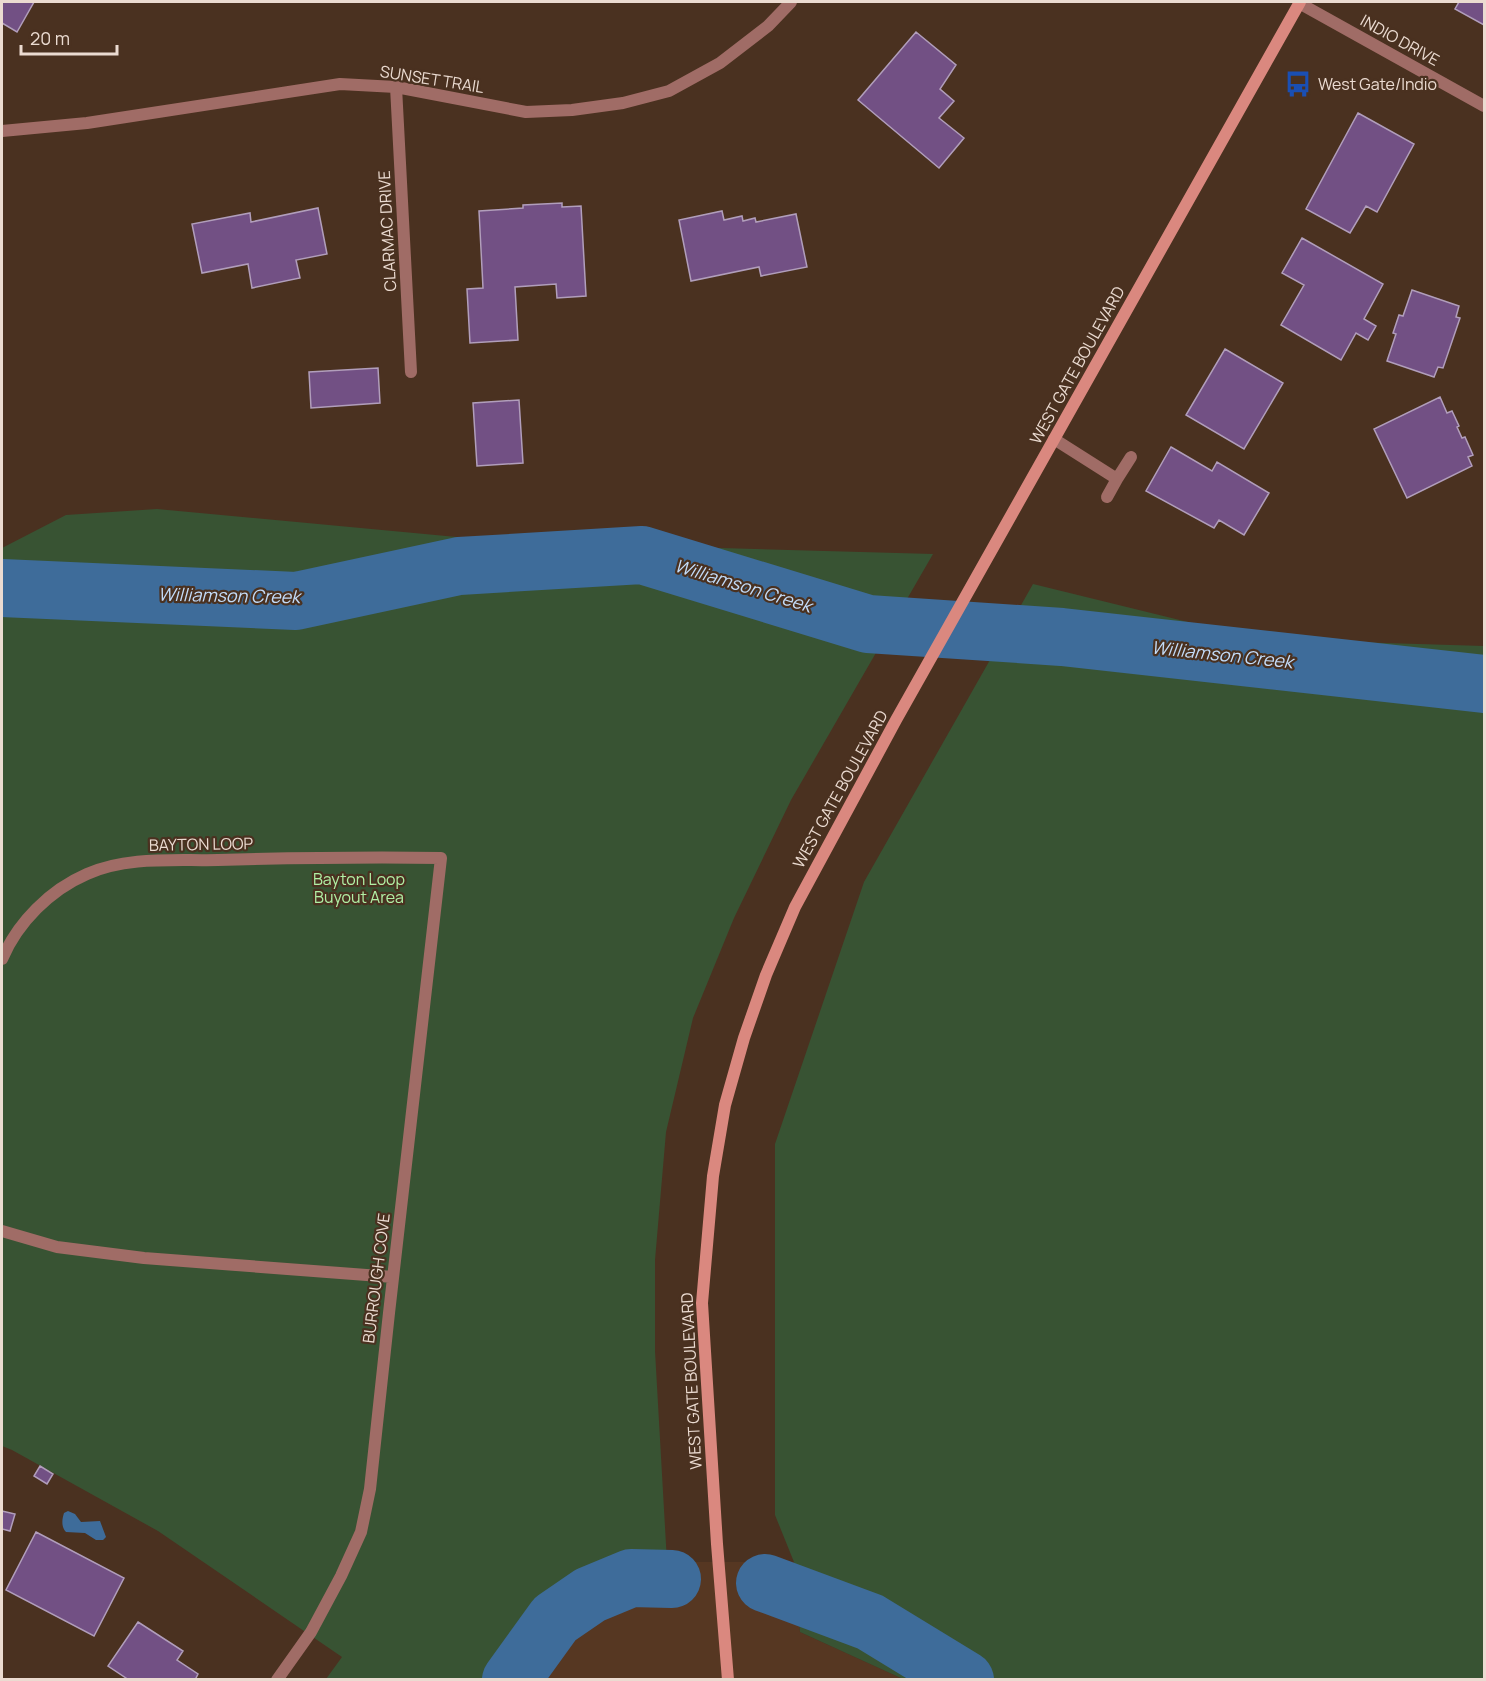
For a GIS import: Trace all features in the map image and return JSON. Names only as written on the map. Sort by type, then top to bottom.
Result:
[{"type":"main road","name":"WEST GATE BOULEVARD","points":[[728,1680],[702,1303],[713,1176],[725,1105],[744,1038],[766,975],[795,907],[896,720],[1300,2]]},
{"type":"street","name":"SUNSET TRAIL","points":[[2,131],[87,123],[340,84],[396,87],[526,112],[572,110],[623,103],[669,91],[720,63],[768,26],[791,2]]},
{"type":"street","name":"INDIO DRIVE","points":[[1300,2],[1485,106]]},
{"type":"street","name":"CLARMAC DRIVE","points":[[396,87],[411,372]]},
{"type":"street","points":[[1054,439],[1117,479]]},
{"type":"street","points":[[1107,497],[1131,457]]},
{"type":"street","name":"BAYTON LOOP","points":[[2,959],[8,946],[29,917],[56,891],[88,873],[130,862],[345,857],[441,858]]},
{"type":"street","name":"BURROUGH COVE","points":[[277,1680],[311,1632],[341,1576],[361,1532],[370,1489],[441,858]]},
{"type":"street","points":[[2,1231],[57,1247],[144,1258],[393,1277]]},
{"type":"shaded area","points":[[606,1562],[794,1562],[800,1632],[903,1679],[495,1680],[557,1601]]},
{"type":"green space","name":"Bayton Loop Buyout Area","points":[[157,509],[510,542],[933,554],[791,800],[734,918],[693,1018],[666,1132],[655,1260],[655,1351],[667,1562],[606,1562],[557,1601],[495,1679],[326,1679],[342,1657],[158,1531],[2,1446],[2,548],[66,515]]},
{"type":"green space","points":[[1033,584],[1257,639],[1484,646],[1484,1679],[903,1679],[800,1632],[794,1562],[775,1515],[775,1144],[864,882]]},
{"type":"water","points":[[68,1511],[75,1514],[81,1522],[100,1521],[106,1537],[103,1540],[96,1540],[85,1533],[66,1532],[62,1520],[64,1513]]},
{"type":"building","points":[[2,2],[34,2],[17,32],[2,23]]},
{"type":"building","points":[[1459,2],[1484,2],[1484,25],[1455,9]]},
{"type":"building","points":[[916,32],[956,65],[940,89],[954,101],[939,118],[964,138],[939,168],[858,100]]},
{"type":"building","points":[[1358,113],[1414,144],[1377,212],[1366,206],[1350,233],[1306,209]]},
{"type":"building","points":[[562,203],[562,207],[581,206],[586,296],[557,298],[556,284],[515,287],[518,340],[470,343],[467,289],[483,288],[479,211]]},
{"type":"building","points":[[318,208],[327,254],[296,260],[300,278],[252,288],[248,264],[202,273],[192,224],[250,213],[251,222]]},
{"type":"building","points":[[722,211],[724,220],[742,216],[743,221],[755,218],[756,222],[796,214],[807,267],[761,276],[759,267],[691,281],[679,220]]},
{"type":"building","points":[[1302,238],[1383,284],[1364,319],[1376,326],[1368,340],[1356,333],[1341,360],[1281,325],[1304,285],[1282,273]]},
{"type":"building","points":[[1412,290],[1459,306],[1456,317],[1460,318],[1443,368],[1438,367],[1434,377],[1387,361],[1396,334],[1393,333],[1399,315],[1403,316]]},
{"type":"building","points":[[1225,349],[1283,383],[1244,449],[1186,415]]},
{"type":"building","points":[[378,368],[380,403],[311,408],[309,372]]},
{"type":"building","points":[[1440,397],[1447,413],[1452,411],[1462,438],[1465,437],[1473,455],[1468,457],[1472,466],[1407,498],[1374,429]]},
{"type":"building","points":[[519,400],[523,463],[477,466],[473,403]]},
{"type":"building","points":[[1171,447],[1212,471],[1217,462],[1269,493],[1244,535],[1219,520],[1214,528],[1146,491]]},
{"type":"building","points":[[40,1466],[53,1474],[47,1484],[34,1476]]},
{"type":"building","points":[[2,1511],[15,1514],[10,1531],[2,1529]]},
{"type":"building","points":[[36,1532],[124,1578],[94,1636],[6,1590]]},
{"type":"building","points":[[138,1622],[183,1651],[177,1660],[198,1674],[195,1680],[129,1680],[108,1666]]},
{"type":"waterway","name":"Williamson Creek","points":[[2,588],[296,601],[459,566],[642,555],[868,624],[1062,637],[1484,684]]},
{"type":"waterway","points":[[511,1680],[555,1619],[590,1595],[631,1578],[672,1579]]},
{"type":"waterway","points":[[765,1583],[870,1622],[965,1680]]},
{"type":"place","name":"West Gate/Indio","points":[[1298,84]]}]
